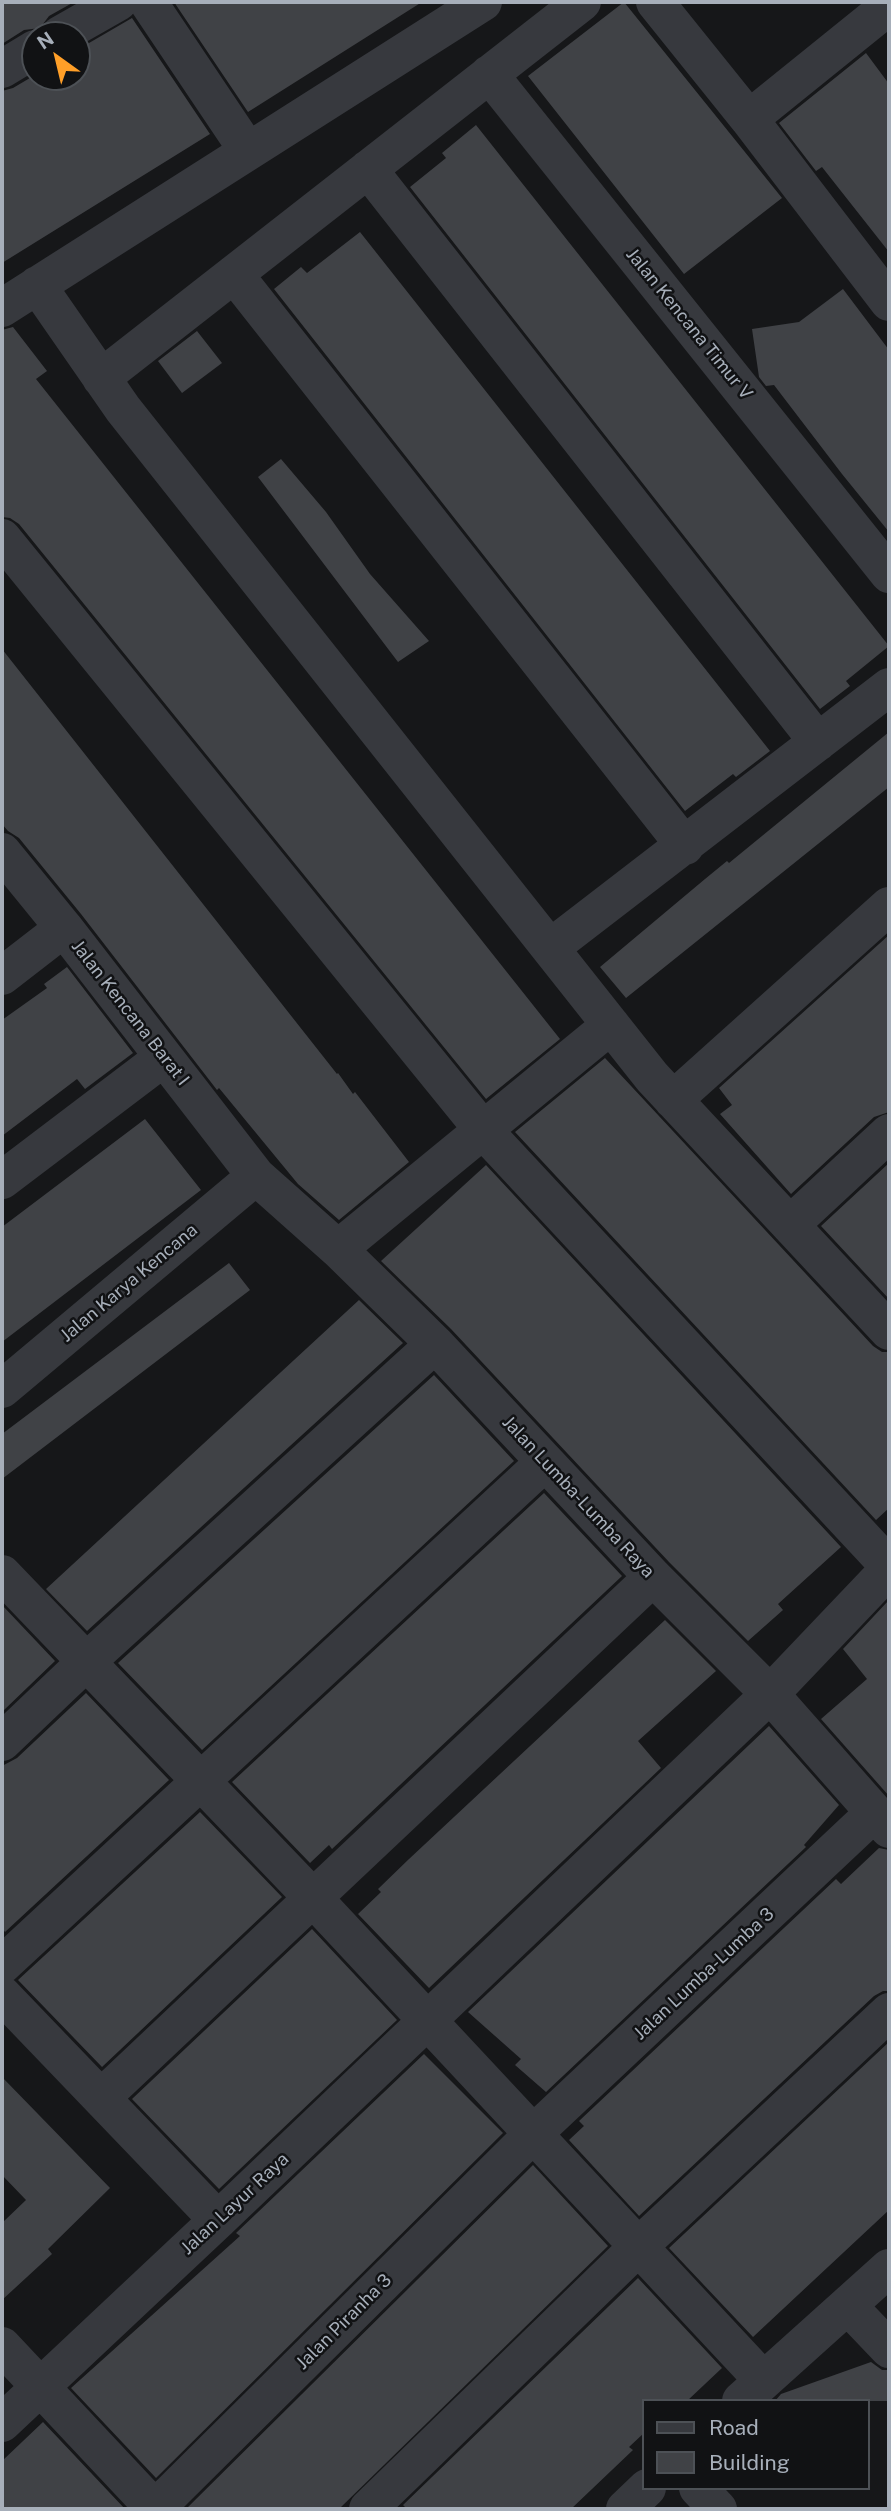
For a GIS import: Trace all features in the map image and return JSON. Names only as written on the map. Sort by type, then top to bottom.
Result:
[{"type":"street","points":[[85,21],[118,2]]},
{"type":"street","points":[[148,2],[248,151]]},
{"type":"street","points":[[2,308],[483,2]]},
{"type":"street","points":[[101,378],[582,2]]},
{"type":"street","points":[[654,2],[749,119],[889,302]]},
{"type":"street","points":[[749,119],[886,17]]},
{"type":"street","points":[[2,69],[21,58]]},
{"type":"street","name":"Jalan Kencana Timur V","points":[[489,74],[889,574]]},
{"type":"street","points":[[368,169],[818,742]]},
{"type":"street","points":[[234,274],[685,846]]},
{"type":"street","points":[[37,285],[123,409],[652,1077],[889,1331]]},
{"type":"street","points":[[2,538],[484,1131],[889,1568]]},
{"type":"street","points":[[550,948],[889,687]]},
{"type":"street","name":"Jalan Kencana Barat I","points":[[2,852],[256,1176]]},
{"type":"street","points":[[673,1100],[889,906]]},
{"type":"street","points":[[2,976],[64,928]]},
{"type":"street","points":[[338,1249],[611,1025]]},
{"type":"street","points":[[2,1180],[163,1058]]},
{"type":"street","points":[[790,1225],[889,1132]]},
{"type":"street","name":"Jalan Lumba-Lumba Raya","points":[[256,1176],[338,1249],[435,1343],[653,1577],[770,1694],[882,1821]]},
{"type":"street","name":"Jalan Karya Kencana","points":[[2,1389],[256,1176]]},
{"type":"street","points":[[2,1742],[435,1343]]},
{"type":"street","points":[[2,1965],[545,1462]]},
{"type":"street","name":"Jalan Layur Raya","points":[[2,2423],[770,1694],[889,1568]]},
{"type":"street","points":[[2,1574],[313,1898],[638,2247],[752,2390],[889,2268]]},
{"type":"street","points":[[101,2098],[653,1577]]},
{"type":"street","name":"Jalan Lumba-Lumba 3","points":[[533,2134],[882,1821]]},
{"type":"street","points":[[2,1996],[218,2220]]},
{"type":"street","points":[[368,2509],[638,2247],[889,2012]]},
{"type":"street","name":"Jalan Piranha 3","points":[[155,2509],[533,2134]]},
{"type":"street","points":[[848,2306],[889,2349]]},
{"type":"street","points":[[2,2346],[155,2509]]},
{"type":"street","points":[[625,2509],[645,2490]]},
{"type":"street","points":[[700,2490],[718,2509]]},
{"type":"building","points":[[2,2],[74,2],[49,16],[45,21],[21,21],[21,32],[2,44]]},
{"type":"building","points":[[174,2],[422,2],[248,112]]},
{"type":"building","points":[[624,2],[782,198],[684,274],[528,76]]},
{"type":"building","points":[[132,18],[210,134],[2,263],[2,91],[21,83],[21,91],[91,91],[91,42]]},
{"type":"building","points":[[866,53],[889,84],[889,252],[822,167],[816,171],[779,123]]},
{"type":"building","points":[[476,125],[889,646],[846,681],[850,686],[820,709],[410,187],[446,158],[442,153]]},
{"type":"building","points":[[360,232],[770,751],[736,777],[733,774],[685,811],[274,289],[301,267],[307,273]]},
{"type":"building","points":[[843,289],[889,350],[889,532],[774,385],[766,386],[759,377],[752,329],[799,322]]},
{"type":"building","points":[[13,327],[47,371],[36,379],[560,1039],[486,1099],[19,524],[10,518],[2,517],[2,330]]},
{"type":"building","points":[[197,331],[222,363],[182,393],[158,361]]},
{"type":"building","points":[[281,459],[326,512],[370,574],[429,641],[398,662],[258,477]]},
{"type":"building","points":[[2,649],[409,1162],[339,1220],[298,1184],[219,1088],[217,1090],[81,914],[19,838],[2,824]]},
{"type":"building","points":[[889,732],[889,787],[626,998],[600,967],[727,861],[729,863]]},
{"type":"building","points":[[889,935],[889,1112],[874,1117],[791,1194],[720,1114],[732,1105],[719,1088]]},
{"type":"building","points":[[67,967],[133,1053],[85,1089],[77,1079],[2,1136],[2,1020],[47,988],[44,984]]},
{"type":"building","points":[[605,1058],[873,1346],[882,1352],[889,1352],[889,1508],[876,1520],[515,1132]]},
{"type":"building","points":[[145,1119],[201,1190],[2,1342],[2,1227]]},
{"type":"building","points":[[889,1163],[889,1299],[821,1226]]},
{"type":"building","points":[[486,1165],[841,1547],[778,1604],[783,1610],[748,1641],[669,1562],[451,1329],[381,1261]]},
{"type":"building","points":[[229,1263],[250,1290],[2,1479],[2,1434]]},
{"type":"building","points":[[359,1300],[403,1343],[87,1631],[46,1589]]},
{"type":"building","points":[[434,1375],[514,1461],[202,1750],[118,1663]]},
{"type":"building","points":[[544,1493],[622,1576],[332,1849],[329,1845],[310,1863],[232,1782]]},
{"type":"building","points":[[889,1600],[889,1796],[821,1719],[867,1679],[843,1649]]},
{"type":"building","points":[[2,1605],[55,1661],[3,1711],[2,1709]]},
{"type":"building","points":[[665,1620],[716,1671],[638,1741],[661,1768],[429,1988],[358,1914],[381,1892],[378,1889],[409,1859]]},
{"type":"building","points":[[86,1693],[169,1780],[5,1932],[2,1928],[2,1766],[17,1758]]},
{"type":"building","points":[[769,1726],[839,1805],[804,1845],[806,1847],[546,2092],[515,2065],[521,2059],[468,2012]]},
{"type":"building","points":[[200,1812],[282,1897],[102,2067],[18,1980]]},
{"type":"building","points":[[879,1848],[889,1850],[889,1991],[874,1996],[639,2216],[569,2140],[584,2126],[579,2121],[836,1879],[841,1884]]},
{"type":"building","points":[[312,1929],[397,2020],[219,2189],[132,2099]]},
{"type":"building","points":[[889,2042],[889,2210],[753,2337],[669,2248]]},
{"type":"building","points":[[424,2054],[503,2133],[156,2478],[71,2388],[240,2236],[236,2233]]},
{"type":"building","points":[[2,2077],[110,2188],[48,2249],[52,2254],[2,2300],[2,2223],[26,2200],[2,2175]]},
{"type":"building","points":[[533,2165],[608,2246],[339,2509],[186,2509]]},
{"type":"building","points":[[638,2278],[722,2368],[689,2399],[642,2399],[642,2435],[629,2447],[633,2450],[571,2509],[407,2509],[403,2505]]},
{"type":"building","points":[[871,2362],[882,2370],[889,2370],[889,2401],[777,2399],[781,2394]]},
{"type":"building","points":[[43,2422],[125,2509],[2,2509],[2,2461]]}]
